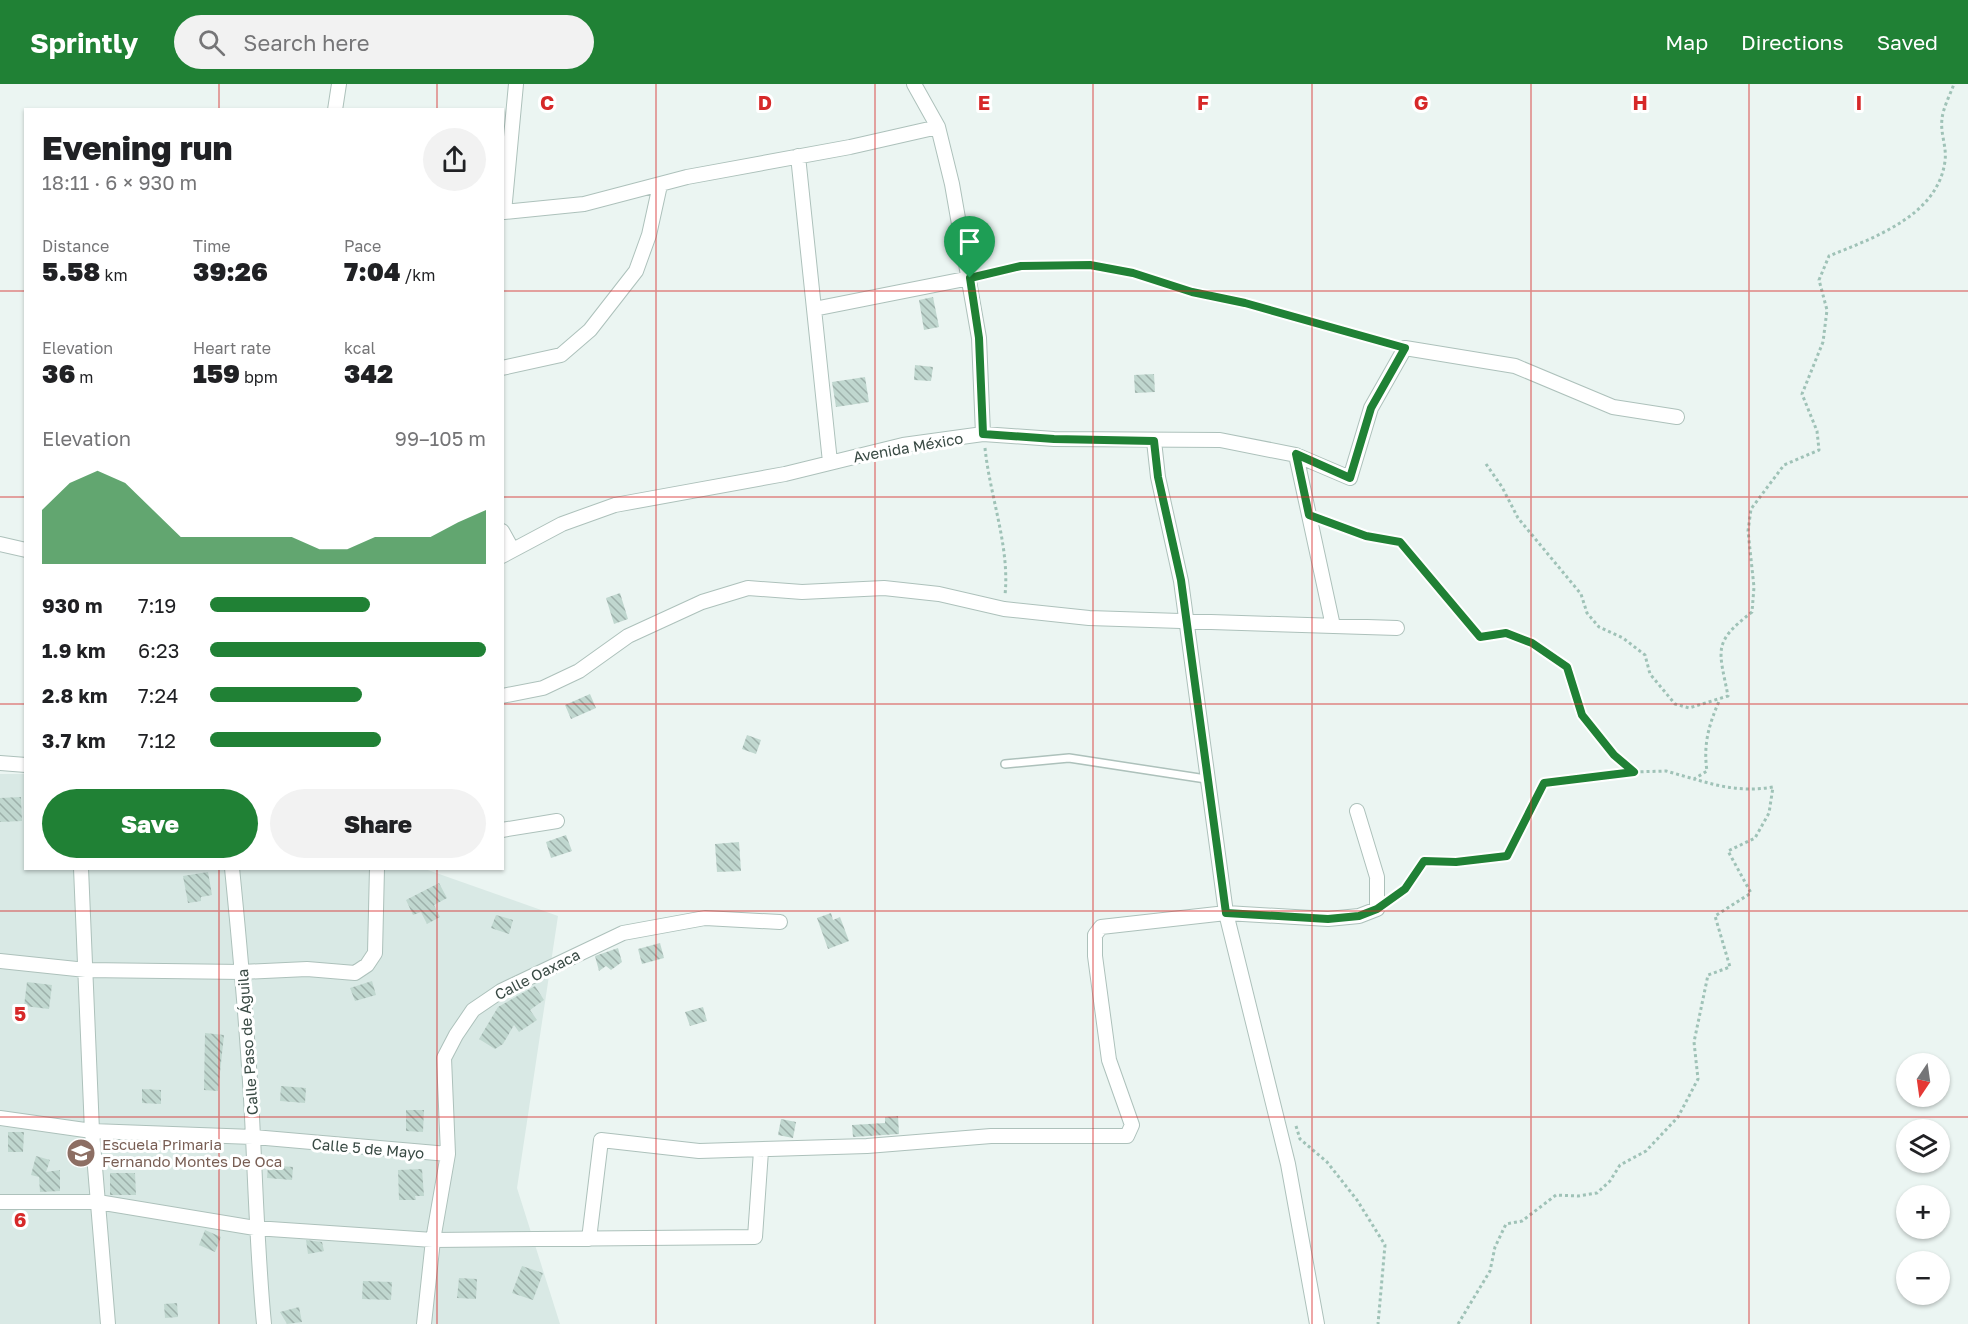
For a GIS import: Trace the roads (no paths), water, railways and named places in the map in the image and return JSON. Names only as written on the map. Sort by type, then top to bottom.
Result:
[{"type":"street","points":[[335,108],[339,84]]},
{"type":"street","points":[[516,84],[504,212],[584,204],[687,177],[938,127]]},
{"type":"street","points":[[914,84],[938,127],[952,184],[979,338],[983,434]]},
{"type":"street","points":[[798,156],[830,462]]},
{"type":"street","points":[[504,368],[561,355],[590,330],[636,270],[650,235],[660,185]]},
{"type":"street","points":[[814,309],[970,278]]},
{"type":"street","name":"Avenida México","points":[[507,553],[562,524],[615,505],[785,474],[903,445],[983,434],[1054,439],[1220,440],[1296,454],[1350,478],[1371,408],[1405,348],[1515,366],[1613,407],[1677,417]]},
{"type":"street","points":[[1154,441],[1186,622],[1226,913],[1288,1164],[1317,1324]]},
{"type":"street","points":[[1296,454],[1334,626]]},
{"type":"street","points":[[0,544],[24,550]]},
{"type":"street","points":[[504,696],[543,687],[579,671],[628,636],[702,602],[748,588],[802,592],[884,588],[939,594],[1004,609],[1089,618],[1397,628]]},
{"type":"street","points":[[0,763],[24,765]]},
{"type":"street","points":[[589,1239],[601,1140],[699,1151],[761,1151],[991,1136],[1127,1136],[1132,1125],[1109,1060],[1095,957],[1095,935],[1101,927],[1226,913],[1328,919],[1359,916],[1377,909],[1377,877],[1357,811]]},
{"type":"street","points":[[504,830],[557,821]]},
{"type":"street","points":[[81,870],[92,1131],[108,1324]]},
{"type":"street","name":"Calle Paso de Águila","points":[[232,870],[254,1137],[255,1228],[264,1324]]},
{"type":"street","points":[[0,961],[87,970],[242,972],[307,969],[355,973],[368,965],[375,953],[377,870]]},
{"type":"street","name":"Calle Oaxaca","points":[[424,1324],[433,1240],[448,1154],[444,1058],[473,1010],[501,991],[623,933],[705,918],[780,922]]},
{"type":"street","name":"Calle 5 de Mayo","points":[[0,1118],[92,1131],[254,1137],[448,1154]]},
{"type":"street","points":[[0,1202],[98,1202],[255,1228],[433,1240],[755,1237],[761,1151]]},
{"type":"lane","points":[[1005,764],[1070,758],[1206,779]]},
{"type":"place","name":"Escuela Primaria Fernando Montes De Oca","points":[[81,1153]]}]
